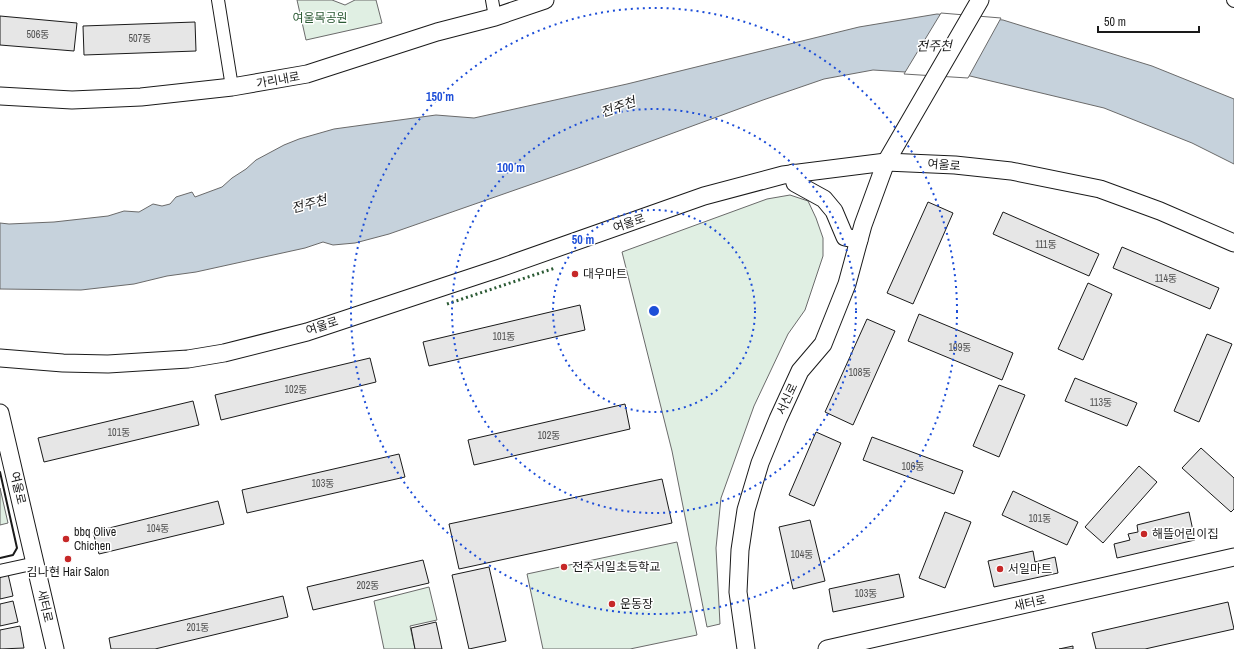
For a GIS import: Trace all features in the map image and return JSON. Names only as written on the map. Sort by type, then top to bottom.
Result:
[{"type":"street","points":[[218,0],[232,88]]},
{"type":"street","points":[[492,0],[495,17]]},
{"type":"street","name":"가리내로","points":[[0,96],[72,100],[141,97],[232,88],[307,74],[437,32],[495,17],[545,0]]},
{"type":"street","name":"서신로","points":[[746,649],[738,592],[740,550],[746,510],[754,482],[778,419],[800,371],[823,344],[847,284],[862,225],[886,162],[980,0]]},
{"type":"street","name":"여울로","points":[[0,358],[63,363],[108,364],[188,359],[224,353],[307,332],[500,268],[704,196],[793,173],[886,162],[1011,170],[1100,189],[1160,211],[1234,244]]},
{"type":"street","points":[[793,173],[795,183],[824,199],[834,211],[845,237],[859,240]]},
{"type":"street","name":"여울로","points":[[0,413],[36,563]]},
{"type":"street","name":"새터로","points":[[827,649],[1234,557]]},
{"type":"street","points":[[0,571],[36,563]]},
{"type":"street","name":"새터로","points":[[36,563],[55,649]]},
{"type":"green space","name":"여울목공원","points":[[297,0],[332,0],[345,5],[355,0],[376,0],[382,23],[306,40]]},
{"type":"green space","points":[[790,195],[808,201],[823,238],[823,256],[805,310],[788,334],[754,406],[721,498],[716,548],[720,624],[707,627],[672,451],[622,252],[767,199]]},
{"type":"green space","points":[[0,488],[8,523],[0,525]]},
{"type":"green space","name":"운동장","points":[[677,542],[697,635],[630,649],[543,649],[527,574]]},
{"type":"green space","points":[[429,587],[437,620],[410,626],[415,649],[384,649],[374,601]]},
{"type":"water","name":"전주천","points":[[937,14],[1003,20],[1152,66],[1234,99],[1234,164],[1192,143],[1104,108],[970,76],[873,70],[824,79],[578,168],[389,234],[355,243],[333,245],[323,242],[305,248],[134,284],[81,290],[0,289],[0,223],[54,222],[108,216],[124,211],[139,212],[153,204],[162,206],[170,204],[176,197],[192,192],[195,197],[222,187],[256,160],[284,145],[334,129],[436,115],[474,118],[627,84],[859,27]]},
{"type":"pier","points":[[941,13],[1001,18],[968,78],[904,74]]},
{"type":"building","points":[[0,16],[77,23],[74,51],[0,45]]},
{"type":"building","points":[[195,22],[196,51],[84,55],[83,26]]},
{"type":"building","points":[[928,202],[953,213],[913,304],[887,293]]},
{"type":"building","points":[[1003,212],[1099,254],[1089,276],[993,234]]},
{"type":"building","points":[[1122,247],[1219,288],[1210,309],[1113,268]]},
{"type":"building","points":[[1088,283],[1112,294],[1083,360],[1058,349]]},
{"type":"building","points":[[580,305],[585,330],[429,366],[423,342]]},
{"type":"building","points":[[919,314],[1013,353],[1002,380],[908,341]]},
{"type":"building","points":[[867,319],[895,331],[853,425],[825,412]]},
{"type":"building","points":[[1207,334],[1232,344],[1199,422],[1174,411]]},
{"type":"building","points":[[370,358],[376,382],[221,420],[215,395]]},
{"type":"building","points":[[1075,378],[1137,403],[1127,426],[1065,401]]},
{"type":"building","points":[[999,385],[1025,395],[999,457],[973,446]]},
{"type":"building","points":[[193,401],[199,425],[44,462],[38,438]]},
{"type":"building","points":[[625,404],[630,429],[474,465],[468,440]]},
{"type":"building","points":[[816,432],[841,443],[814,506],[789,495]]},
{"type":"building","points":[[872,437],[963,471],[954,494],[863,460]]},
{"type":"building","points":[[1201,448],[1234,478],[1234,509],[1231,512],[1182,468]]},
{"type":"building","points":[[399,454],[405,477],[247,513],[242,490]]},
{"type":"building","points":[[1139,466],[1157,482],[1103,543],[1085,527]]},
{"type":"building","points":[[662,479],[672,523],[459,569],[449,524]]},
{"type":"building","points":[[1013,491],[1078,522],[1067,545],[1002,515]]},
{"type":"building","points":[[218,501],[224,524],[99,554],[93,532]]},
{"type":"building","points":[[945,512],[971,522],[945,588],[919,578]]},
{"type":"building","points":[[1189,512],[1195,540],[1117,558],[1114,544],[1130,540],[1128,534],[1138,532],[1137,525]]},
{"type":"building","points":[[810,520],[825,581],[793,589],[779,527]]},
{"type":"building","points":[[1033,551],[1035,562],[1055,557],[1058,573],[994,587],[988,561]]},
{"type":"building","points":[[423,560],[429,583],[313,610],[307,587]]},
{"type":"building","points":[[489,567],[506,641],[469,649],[452,575]]},
{"type":"building","points":[[8,574],[13,596],[0,599],[0,575]]},
{"type":"building","points":[[899,574],[904,597],[833,612],[829,589]]},
{"type":"building","points":[[283,596],[288,617],[155,649],[111,649],[109,638]]},
{"type":"building","points":[[13,601],[18,622],[0,626],[0,604]]},
{"type":"building","points":[[1228,602],[1234,629],[1145,649],[1096,649],[1092,633]]},
{"type":"building","points":[[436,622],[442,649],[415,649],[411,628]]},
{"type":"building","points":[[20,626],[24,648],[0,649],[0,630]]},
{"type":"building","points":[[1073,646],[1073,649],[1059,649]]},
{"type":"hedge","points":[[447,304],[555,268]]},
{"type":"wall","points":[[0,472],[17,548],[13,555],[0,558]]},
{"type":"place","name":"대우마트","points":[[575,274]]},
{"type":"place","name":"해뜰어린이집","points":[[1144,534]]},
{"type":"place","name":"bbq Olive Chichen","points":[[66,539]]},
{"type":"place","name":"김나현 Hair Salon","points":[[68,559]]},
{"type":"place","name":"전주서일초등학교","points":[[564,567]]},
{"type":"place","name":"서일마트","points":[[1000,569]]},
{"type":"place","name":"운동장","points":[[612,604]]}]
